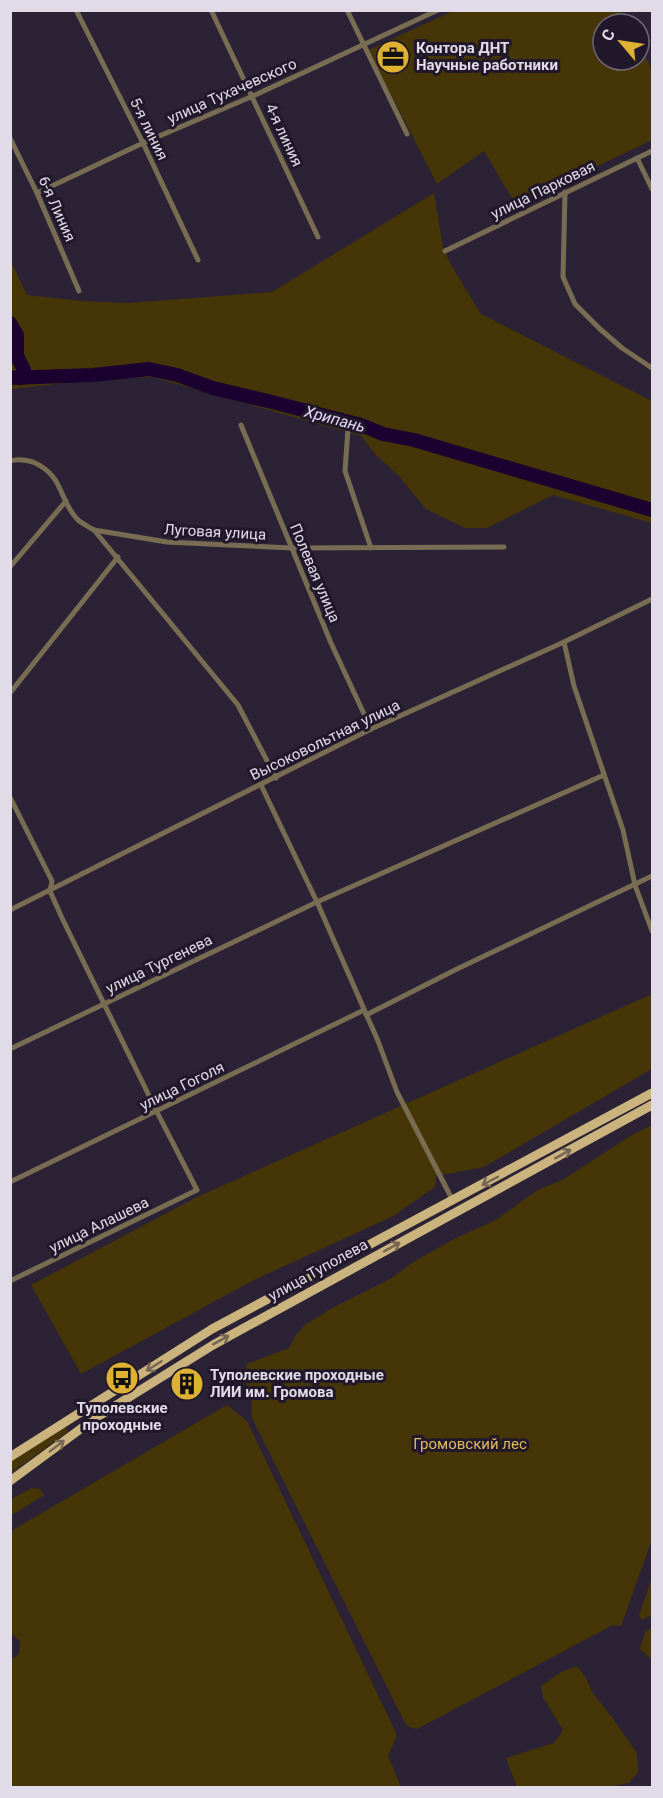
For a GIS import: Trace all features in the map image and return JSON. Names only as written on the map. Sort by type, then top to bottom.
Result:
[{"type":"main road","name":"улица Туполева","points":[[11,1456],[212,1329],[652,1094]]},
{"type":"main road","name":"улица Туполева","points":[[10,1481],[94,1419],[213,1345],[652,1105]]},
{"type":"street","name":"5-я линия","points":[[76,10],[143,142],[198,260]]},
{"type":"street","name":"4-я линия","points":[[212,10],[318,237]]},
{"type":"street","points":[[347,10],[406,134]]},
{"type":"street","name":"улица Тухачевского","points":[[37,193],[143,142],[253,96],[438,10]]},
{"type":"street","name":"6-я Линия","points":[[10,138],[37,193],[79,291]]},
{"type":"street","name":"улица Парковая","points":[[445,251],[652,151]]},
{"type":"street","points":[[637,158],[652,189]]},
{"type":"street","points":[[565,192],[563,276],[575,304],[622,348],[652,368]]},
{"type":"street","name":"Полевая улица","points":[[241,425],[332,643],[371,729]]},
{"type":"street","points":[[348,429],[345,471],[371,548]]},
{"type":"street","points":[[10,461],[16,459],[31,461],[47,469],[58,481],[66,501],[78,520],[94,530],[118,557],[238,705],[276,778]]},
{"type":"street","points":[[10,567],[66,501]]},
{"type":"street","name":"Луговая улица","points":[[94,530],[167,542],[292,548],[504,548]]},
{"type":"street","points":[[10,693],[118,557]]},
{"type":"street","name":"Высоковольтная улица","points":[[10,910],[371,729],[564,642],[652,599]]},
{"type":"street","points":[[564,642],[574,686],[623,830],[635,885],[652,931]]},
{"type":"street","name":"улица Тургенева","points":[[10,1049],[317,902],[604,775]]},
{"type":"street","points":[[261,785],[317,902],[397,1092],[453,1201]]},
{"type":"street","points":[[10,797],[52,881],[50,891],[157,1112]]},
{"type":"street","name":"улица Гоголя","points":[[10,1182],[652,876]]},
{"type":"street","name":"улица Алашева","points":[[10,1281],[197,1190],[157,1112]]},
{"type":"green space","points":[[453,11],[621,11],[591,12],[591,72],[651,72],[651,68],[652,140],[516,205],[484,151],[437,184],[368,50]]},
{"type":"green space","points":[[434,193],[443,247],[451,265],[481,314],[652,401],[652,523],[553,495],[487,528],[465,528],[426,509],[361,436],[152,377],[109,378],[11,389],[10,260],[27,295],[127,303],[272,292]]},
{"type":"green space","points":[[652,994],[652,1067],[650,1070],[484,1167],[436,1176],[435,1187],[393,1216],[254,1280],[81,1374],[31,1285],[197,1197]]},
{"type":"green space","name":"Громовский лес","points":[[652,1125],[652,1539],[621,1626],[613,1625],[417,1729],[409,1727],[252,1418],[251,1393],[244,1379],[247,1364],[289,1348],[295,1336],[305,1325],[334,1307],[390,1279],[415,1261],[454,1239],[496,1220],[536,1191],[564,1179],[630,1136]]},
{"type":"green space","points":[[227,1405],[247,1421],[397,1735],[388,1756],[401,1787],[11,1787],[11,1660],[19,1654],[20,1641],[11,1634],[11,1531]]},
{"type":"green space","points":[[65,1427],[69,1431],[11,1473],[10,1462]]},
{"type":"green space","points":[[32,1488],[40,1489],[44,1495],[11,1516],[11,1499]]},
{"type":"green space","points":[[652,1578],[652,1615],[642,1620],[639,1615]]},
{"type":"green space","points":[[652,1628],[652,1663],[651,1659],[640,1649],[645,1632]]},
{"type":"green space","points":[[577,1666],[592,1692],[637,1753],[638,1772],[629,1783],[608,1787],[517,1787],[506,1758],[554,1743],[563,1730],[543,1697],[541,1686],[561,1672]]},
{"type":"waterway","points":[[10,323],[17,335],[17,356],[24,370],[21,378]]},
{"type":"waterway","name":"Хрипань","points":[[10,378],[93,375],[149,369],[177,375],[213,388],[361,425],[383,434],[414,440],[652,510]]},
{"type":"place","name":"Контора ДНТ Научные работники","points":[[393,57]]},
{"type":"place","name":"Туполевские проходные","points":[[122,1378]]},
{"type":"place","name":"Туполевские проходные ЛИИ им. Громова","points":[[187,1384]]}]
